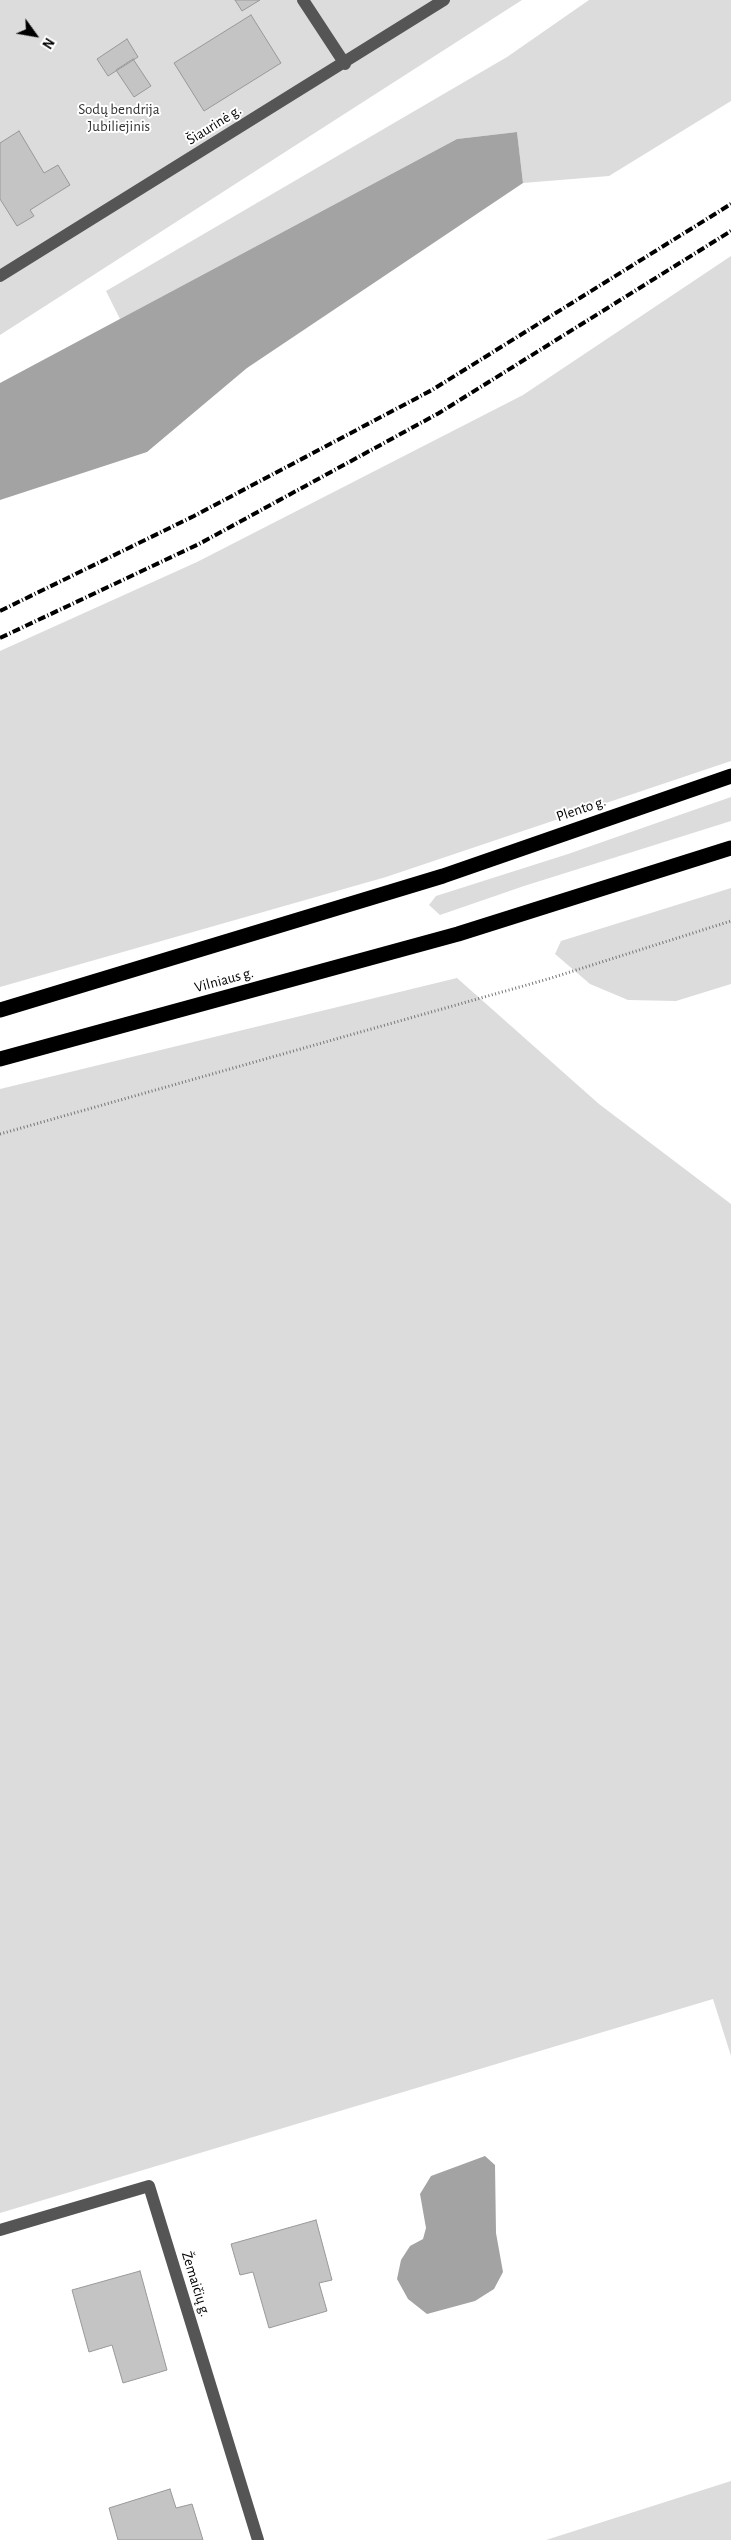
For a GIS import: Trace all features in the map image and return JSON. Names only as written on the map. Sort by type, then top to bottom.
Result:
[{"type":"highway","name":"Plento g.","points":[[0,1010],[443,876],[731,776]]},
{"type":"highway","name":"Vilniaus g.","points":[[0,1060],[458,934],[731,848]]},
{"type":"street","points":[[303,0],[344,64]]},
{"type":"street","name":"Šiaurinė g.","points":[[1,274],[344,64],[444,0]]},
{"type":"street","name":"Žemaičių g.","points":[[0,2230],[149,2186],[258,2540]]},
{"type":"path","points":[[0,1134],[548,979],[731,921]]},
{"type":"green space","name":"Sodų bendrija Jubiliejinis","points":[[0,0],[522,0],[0,335]]},
{"type":"green space","points":[[589,0],[731,0],[731,101],[609,176],[523,183],[517,132],[457,139],[120,319],[106,291],[507,57]]},
{"type":"green space","points":[[731,256],[731,761],[386,877],[0,987],[0,651],[197,562],[523,395]]},
{"type":"green space","points":[[731,797],[731,821],[524,886],[440,915],[429,905],[436,896],[568,854]]},
{"type":"green space","points":[[731,888],[731,984],[676,1001],[628,1000],[590,984],[555,954],[561,941]]},
{"type":"green space","points":[[457,978],[599,1104],[731,1204],[731,2056],[713,1999],[0,2213],[0,1089]]},
{"type":"green space","points":[[731,2481],[731,2540],[546,2540]]},
{"type":"shaded area","points":[[517,132],[523,183],[247,368],[147,452],[0,500],[0,383],[457,139]]},
{"type":"shaded area","points":[[485,2156],[495,2165],[496,2233],[503,2272],[494,2289],[475,2301],[427,2314],[408,2299],[397,2279],[401,2260],[410,2246],[423,2239],[426,2228],[420,2194],[431,2176]]},
{"type":"building","points":[[235,0],[260,0],[242,11]]},
{"type":"building","points":[[251,15],[281,63],[204,111],[174,63]]},
{"type":"building","points":[[127,39],[138,57],[108,76],[97,59]]},
{"type":"building","points":[[133,59],[151,86],[134,97],[116,70]]},
{"type":"building","points":[[19,131],[44,173],[58,165],[70,185],[30,210],[34,216],[17,226],[0,199],[0,143]]},
{"type":"building","points":[[316,2220],[332,2280],[319,2283],[327,2311],[269,2328],[253,2272],[240,2275],[231,2244]]},
{"type":"building","points":[[140,2271],[167,2370],[123,2383],[112,2345],[89,2352],[72,2290]]},
{"type":"building","points":[[170,2489],[176,2508],[192,2504],[203,2540],[118,2540],[109,2508]]},
{"type":"railway","points":[[0,611],[194,516],[432,390],[731,204]]},
{"type":"railway","points":[[0,638],[199,544],[439,413],[731,231]]}]
